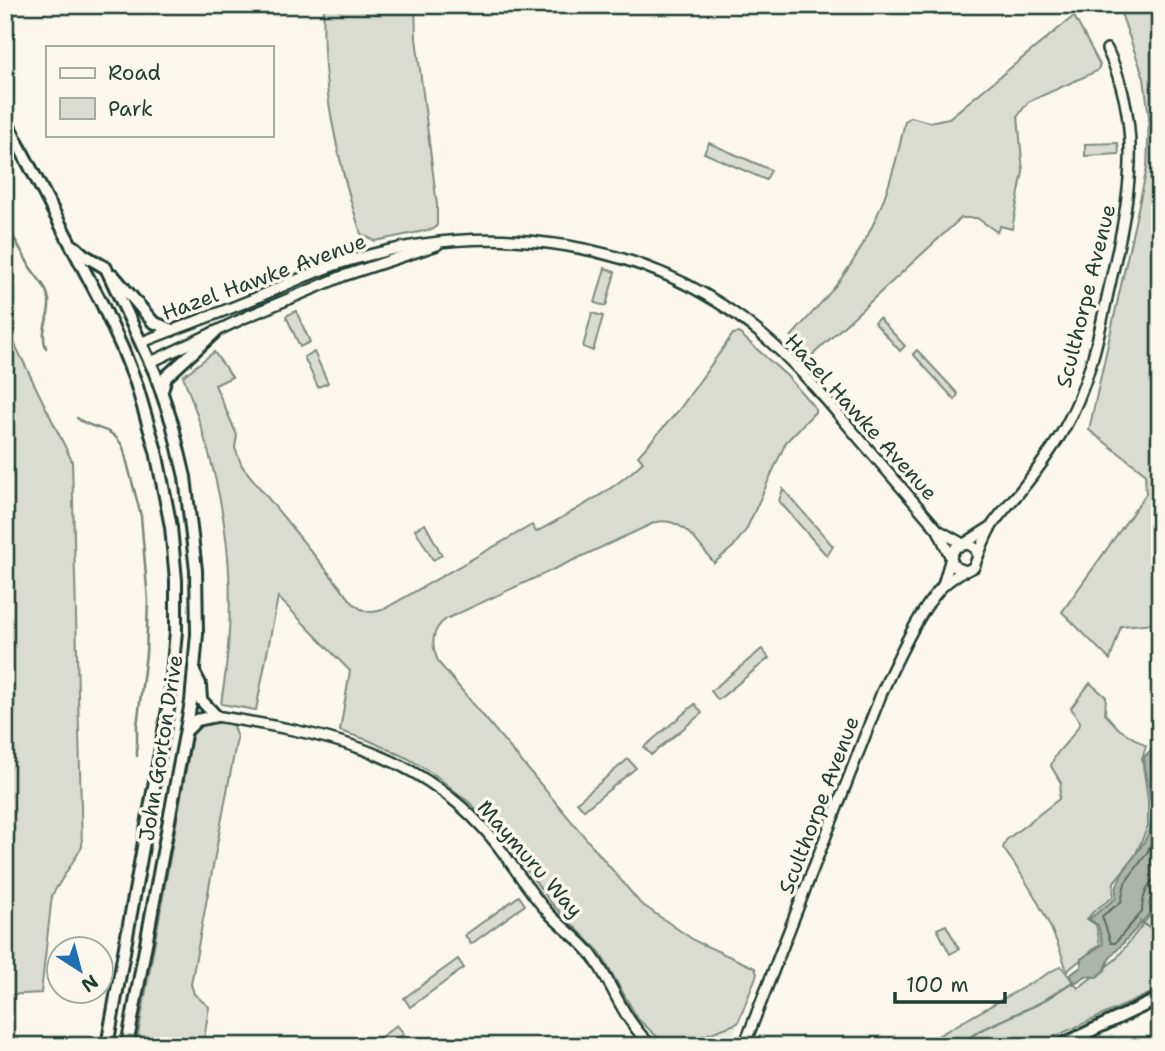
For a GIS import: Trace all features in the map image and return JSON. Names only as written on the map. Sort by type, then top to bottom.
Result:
[{"type":"main road","name":"John Gorton Drive","points":[[5,119],[131,370],[153,439],[165,489],[176,580],[176,631],[168,710],[107,1046]]},
{"type":"main road","name":"John Gorton Drive","points":[[66,237],[84,255],[106,268],[142,342],[162,391],[185,477],[197,590],[194,672],[186,731],[127,1046]]},
{"type":"main road","points":[[106,268],[153,321],[172,330]]},
{"type":"main road","points":[[162,391],[166,377],[214,333]]},
{"type":"main road","points":[[123,350],[142,342]]},
{"type":"main road","points":[[131,370],[151,362]]},
{"type":"main road","points":[[194,672],[200,684],[201,700],[216,716]]},
{"type":"main road","points":[[186,731],[197,720],[216,716]]},
{"type":"main road","points":[[1059,1046],[1160,998]]},
{"type":"street","name":"Sculthorpe Avenue","points":[[978,556],[990,527],[1036,471],[1065,428],[1083,391],[1099,336],[1124,221],[1131,168],[1127,112],[1107,49]]},
{"type":"street","name":"Hazel Hawke Avenue","points":[[142,342],[346,261],[396,249],[433,242],[520,239],[573,246],[648,267],[701,292],[745,321],[781,351],[833,407],[938,530],[951,559]]},
{"type":"street","name":"Hazel Hawke Avenue","points":[[151,362],[343,276],[432,248],[440,243]]},
{"type":"street","name":"Sculthorpe Avenue","points":[[964,544],[990,527]]},
{"type":"street","name":"Hazel Hawke Avenue","points":[[938,530],[964,544]]},
{"type":"street","points":[[964,544],[972,546],[978,556],[974,567],[963,571],[955,567],[951,559],[956,547],[964,544]]},
{"type":"street","name":"Sculthorpe Avenue","points":[[744,1046],[882,692],[908,639],[943,585],[951,559]]},
{"type":"street","name":"Sculthorpe Avenue","points":[[943,585],[963,571]]},
{"type":"street","name":"Maymuru Way","points":[[216,716],[301,731],[349,743],[394,761],[441,790],[484,828],[544,908],[590,953],[629,1022],[652,1046]]},
{"type":"shaded area","points":[[738,1023],[729,1046],[676,1046],[677,1044]]},
{"type":"green space","points":[[324,5],[415,5],[416,38],[437,205],[437,225],[434,229],[375,241],[361,234],[332,121],[323,34]]},
{"type":"green space","points":[[1118,5],[1160,5],[1160,619],[1156,623],[1121,626],[1110,660],[1062,612],[1146,494],[1145,473],[1089,430],[1147,168],[1149,117],[1144,78]]},
{"type":"green space","points":[[1074,16],[1100,65],[1097,71],[1028,102],[1018,116],[1023,172],[1012,229],[1000,226],[997,232],[977,218],[961,218],[807,360],[791,343],[791,337],[840,280],[864,243],[889,184],[905,121],[911,117],[929,122],[949,118]]},
{"type":"green space","points":[[709,143],[771,170],[766,180],[704,153]]},
{"type":"green space","points":[[1118,143],[1119,154],[1085,156],[1085,144]]},
{"type":"green space","points":[[605,268],[615,272],[606,306],[595,303]]},
{"type":"green space","points":[[296,311],[310,342],[300,347],[286,316]]},
{"type":"green space","points":[[592,313],[603,316],[593,351],[583,347]]},
{"type":"green space","points":[[879,318],[905,346],[900,351],[874,322]]},
{"type":"green space","points":[[5,324],[72,461],[82,847],[52,895],[41,993],[5,995]]},
{"type":"green space","points":[[739,333],[788,377],[815,408],[815,412],[786,442],[746,530],[733,547],[714,563],[682,528],[666,521],[656,522],[446,619],[437,629],[434,639],[434,651],[439,663],[640,903],[695,941],[755,968],[757,974],[738,1023],[676,1046],[667,1046],[638,1019],[599,951],[552,904],[503,838],[471,804],[435,775],[409,759],[368,740],[340,731],[350,671],[278,597],[256,710],[221,704],[230,618],[226,538],[210,458],[183,376],[214,352],[232,377],[215,385],[237,435],[235,448],[242,466],[353,603],[364,610],[376,612],[532,525],[536,532],[618,483],[643,462],[638,456],[679,410],[733,334]]},
{"type":"green space","points":[[917,350],[958,394],[955,400],[913,354]]},
{"type":"green space","points":[[314,352],[328,383],[318,387],[304,357]]},
{"type":"green space","points":[[783,489],[833,546],[827,556],[779,501]]},
{"type":"green space","points":[[425,524],[442,555],[433,560],[415,529]]},
{"type":"green space","points":[[762,649],[769,658],[718,700],[711,691]]},
{"type":"green space","points":[[1090,683],[1106,697],[1105,714],[1119,729],[1146,746],[1142,759],[1148,799],[1148,826],[1135,856],[1114,882],[1113,897],[1087,919],[1096,925],[1100,944],[1067,971],[1041,907],[1003,848],[1006,840],[1059,799],[1061,783],[1051,766],[1056,754],[1080,722],[1071,708]]},
{"type":"green space","points":[[695,704],[702,713],[651,755],[644,747]]},
{"type":"green space","points":[[226,722],[233,726],[237,738],[191,984],[194,994],[209,1007],[203,1046],[136,1046],[192,736],[200,725]]},
{"type":"green space","points":[[628,759],[636,768],[584,810],[577,802]]},
{"type":"green space","points":[[519,896],[525,905],[471,944],[465,935]]},
{"type":"green space","points":[[1160,913],[1160,989],[1034,1046],[920,1046],[1061,966],[1078,988],[1116,959],[1151,914]]},
{"type":"green space","points":[[946,925],[959,949],[950,954],[937,929]]},
{"type":"green space","points":[[458,959],[464,968],[410,1007],[404,998]]},
{"type":"green space","points":[[397,1025],[404,1034],[388,1046],[369,1046]]},
{"type":"water","points":[[1153,748],[1160,748],[1160,876],[1149,904],[1151,912],[1109,959],[1105,970],[1097,977],[1086,976],[1073,984],[1070,975],[1081,967],[1081,959],[1103,944],[1098,925],[1089,919],[1116,898],[1119,880],[1150,829],[1151,802],[1144,757]]},
{"type":"waterway","points":[[5,224],[48,295],[44,335],[46,348]]},
{"type":"waterway","points":[[77,418],[107,431],[123,447],[141,516],[148,601],[146,654],[137,726],[137,756]]},
{"type":"waterway","points":[[1140,921],[1160,935]]},
{"type":"waterway","points":[[958,1046],[979,1031],[1040,1003],[1074,981]]}]
